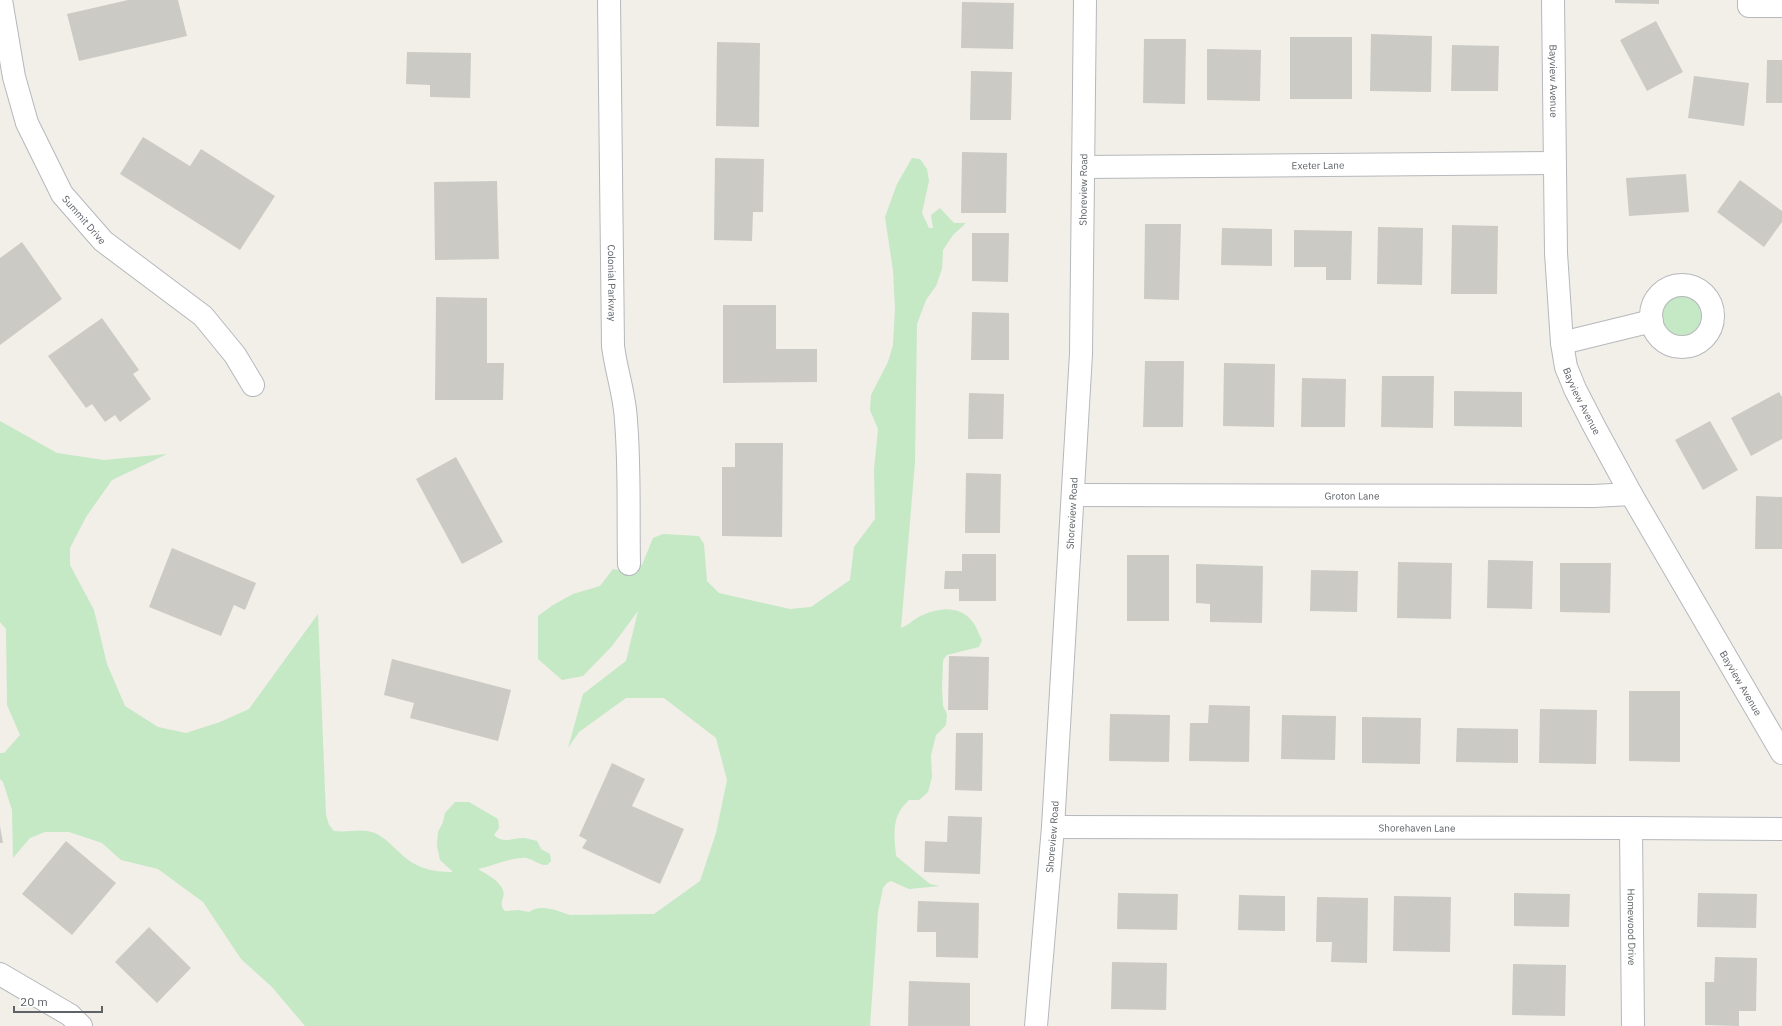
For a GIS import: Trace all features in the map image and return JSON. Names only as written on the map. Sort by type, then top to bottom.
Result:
[{"type":"street","name":"Summit Drive","points":[[1,0],[14,77],[27,123],[62,194],[103,241],[202,316],[235,355],[253,385]]},
{"type":"street","name":"Colonial Parkway","points":[[608,0],[613,346],[616,369],[623,392],[626,421],[629,564]]},
{"type":"street","name":"Shoreview Road","points":[[1036,1026],[1053,827],[1081,354],[1085,0]]},
{"type":"street","name":"Bayview Avenue","points":[[1553,0],[1556,253],[1562,343],[1566,367],[1575,389],[1631,494],[1782,753]]},
{"type":"street","points":[[1749,0],[1749,6],[1782,6]]},
{"type":"street","name":"Exeter Lane","points":[[1083,167],[1554,163]]},
{"type":"street","points":[[1562,343],[1652,321]]},
{"type":"street","name":"Groton Lane","points":[[1073,495],[1594,496],[1631,494]]},
{"type":"street","name":"Shorehaven Lane","points":[[1053,827],[1631,828],[1782,830]]},
{"type":"street","name":"Homewood Drive","points":[[1631,828],[1633,1026]]},
{"type":"street","points":[[0,974],[70,1015],[81,1026]]},
{"type":"green space","points":[[912,158],[920,159],[927,169],[929,181],[922,213],[929,228],[933,228],[931,215],[940,208],[954,223],[966,223],[953,235],[943,250],[942,269],[936,286],[926,300],[917,324],[915,462],[901,628],[917,618],[931,612],[946,609],[953,610],[960,612],[972,621],[982,640],[979,647],[947,655],[943,660],[942,688],[943,706],[947,714],[946,725],[936,735],[931,755],[932,777],[928,792],[919,800],[909,800],[903,806],[896,819],[894,833],[896,856],[930,884],[940,886],[909,889],[891,881],[883,888],[878,912],[870,1026],[305,1026],[272,987],[241,959],[203,902],[158,869],[121,860],[102,843],[69,832],[45,832],[30,838],[13,858],[12,810],[3,782],[0,779],[0,753],[4,753],[20,735],[7,705],[6,629],[0,622],[0,421],[57,453],[104,460],[167,454],[112,480],[86,517],[70,548],[70,565],[94,610],[107,664],[125,706],[158,727],[186,733],[220,722],[249,709],[318,614],[326,815],[329,825],[334,831],[372,832],[383,838],[411,862],[417,865],[430,870],[453,872],[440,860],[437,846],[438,832],[443,822],[445,813],[455,802],[469,802],[498,819],[499,828],[494,835],[497,838],[508,840],[525,838],[537,841],[541,849],[550,854],[551,861],[547,865],[525,858],[510,860],[478,869],[499,883],[501,886],[504,893],[502,905],[505,911],[519,910],[529,912],[533,909],[544,908],[570,915],[654,914],[700,881],[716,833],[727,780],[716,738],[664,698],[626,698],[579,732],[568,748],[583,694],[626,661],[638,611],[612,646],[583,676],[562,680],[538,659],[538,616],[553,605],[573,594],[600,586],[613,569],[625,571],[642,565],[653,538],[663,534],[699,536],[704,544],[707,581],[719,593],[790,609],[811,607],[850,580],[854,547],[875,519],[874,470],[878,429],[870,410],[871,395],[888,362],[893,345],[895,309],[893,270],[885,217],[897,184]]},
{"type":"green space","points":[[1682,285],[1694,288],[1704,294],[1710,304],[1713,316],[1710,328],[1704,338],[1694,344],[1682,347],[1670,344],[1660,338],[1654,328],[1651,316],[1654,304],[1660,294],[1670,288]]},
{"type":"building","points":[[128,0],[178,0],[187,36],[79,61],[67,14]]},
{"type":"building","points":[[1615,0],[1659,0],[1659,4],[1615,3]]},
{"type":"building","points":[[962,2],[1014,3],[1013,49],[961,48]]},
{"type":"building","points":[[1656,21],[1683,72],[1647,91],[1620,40]]},
{"type":"building","points":[[1371,34],[1432,36],[1431,92],[1370,91]]},
{"type":"building","points":[[1290,37],[1352,37],[1352,99],[1290,99]]},
{"type":"building","points":[[1144,39],[1186,39],[1185,104],[1143,103]]},
{"type":"building","points":[[717,42],[760,43],[759,127],[716,126]]},
{"type":"building","points":[[1452,45],[1499,46],[1498,91],[1451,91]]},
{"type":"building","points":[[1207,49],[1261,50],[1260,101],[1207,100]]},
{"type":"building","points":[[407,52],[471,53],[470,98],[430,97],[430,85],[406,84]]},
{"type":"building","points":[[1767,60],[1782,60],[1782,103],[1766,103]]},
{"type":"building","points":[[971,71],[1012,72],[1011,120],[970,120]]},
{"type":"building","points":[[1694,76],[1749,83],[1744,126],[1688,118]]},
{"type":"building","points":[[143,137],[190,166],[201,149],[275,196],[240,250],[120,174]]},
{"type":"building","points":[[962,152],[1007,153],[1006,213],[961,213]]},
{"type":"building","points":[[715,158],[764,159],[763,212],[753,212],[752,241],[714,240]]},
{"type":"building","points":[[1686,174],[1689,212],[1629,216],[1626,178]]},
{"type":"building","points":[[1740,180],[1782,211],[1782,222],[1764,247],[1717,212]]},
{"type":"building","points":[[497,181],[499,259],[435,260],[434,182]]},
{"type":"building","points":[[1145,224],[1181,224],[1179,300],[1144,299]]},
{"type":"building","points":[[1452,225],[1498,226],[1497,294],[1451,294]]},
{"type":"building","points":[[1378,227],[1423,228],[1422,285],[1377,284]]},
{"type":"building","points":[[1222,228],[1272,229],[1272,266],[1221,265]]},
{"type":"building","points":[[1294,230],[1352,231],[1351,280],[1326,280],[1326,267],[1294,267]]},
{"type":"building","points":[[972,233],[1009,233],[1008,282],[972,281]]},
{"type":"building","points":[[22,242],[62,299],[0,345],[0,258]]},
{"type":"building","points":[[436,297],[487,298],[487,363],[504,363],[503,400],[435,400]]},
{"type":"building","points":[[723,305],[776,305],[776,349],[817,349],[817,382],[723,383]]},
{"type":"building","points":[[972,312],[1009,313],[1009,360],[971,360]]},
{"type":"building","points":[[102,318],[139,370],[133,374],[151,399],[120,422],[115,415],[105,422],[92,404],[86,408],[48,356]]},
{"type":"building","points":[[1145,361],[1184,361],[1183,427],[1143,427]]},
{"type":"building","points":[[1224,363],[1275,364],[1274,427],[1223,426]]},
{"type":"building","points":[[1382,376],[1434,376],[1433,428],[1381,427]]},
{"type":"building","points":[[1302,378],[1346,379],[1345,427],[1301,427]]},
{"type":"building","points":[[1454,391],[1522,392],[1522,427],[1454,426]]},
{"type":"building","points":[[1779,392],[1782,397],[1782,439],[1751,456],[1731,418]]},
{"type":"building","points":[[969,393],[1004,394],[1003,439],[968,439]]},
{"type":"building","points":[[1710,421],[1738,470],[1703,490],[1675,440]]},
{"type":"building","points":[[735,443],[783,443],[782,537],[722,536],[722,467],[735,467]]},
{"type":"building","points":[[456,457],[503,542],[462,564],[416,479]]},
{"type":"building","points":[[966,473],[1001,474],[1000,533],[965,533]]},
{"type":"building","points":[[1756,496],[1782,497],[1782,549],[1755,549]]},
{"type":"building","points":[[172,548],[256,583],[245,610],[234,605],[221,636],[149,607]]},
{"type":"building","points":[[962,554],[996,554],[996,601],[959,601],[959,589],[944,589],[945,571],[962,571]]},
{"type":"building","points":[[1127,555],[1169,555],[1169,621],[1127,621]]},
{"type":"building","points":[[1488,560],[1533,561],[1532,609],[1487,608]]},
{"type":"building","points":[[1398,562],[1452,563],[1451,619],[1397,618]]},
{"type":"building","points":[[1560,563],[1611,563],[1610,613],[1560,612]]},
{"type":"building","points":[[1196,564],[1263,566],[1262,623],[1210,622],[1210,604],[1196,603]]},
{"type":"building","points":[[1311,570],[1358,571],[1357,612],[1310,611]]},
{"type":"building","points":[[949,656],[989,657],[988,710],[948,710]]},
{"type":"building","points":[[392,659],[511,690],[498,741],[410,718],[414,703],[384,695]]},
{"type":"building","points":[[1629,691],[1680,691],[1680,762],[1629,761]]},
{"type":"building","points":[[1209,705],[1250,706],[1249,762],[1189,761],[1190,723],[1208,723]]},
{"type":"building","points":[[1540,709],[1597,710],[1596,764],[1539,763]]},
{"type":"building","points":[[1110,714],[1170,715],[1169,762],[1109,761]]},
{"type":"building","points":[[1282,715],[1336,716],[1335,760],[1281,759]]},
{"type":"building","points":[[1362,717],[1421,718],[1420,764],[1362,763]]},
{"type":"building","points":[[1457,728],[1518,729],[1518,763],[1456,762]]},
{"type":"building","points":[[956,733],[983,733],[982,791],[955,790]]},
{"type":"building","points":[[612,763],[645,779],[632,806],[684,829],[660,884],[582,848],[587,840],[579,836]]},
{"type":"building","points":[[948,816],[982,817],[980,874],[924,872],[925,841],[947,842]]},
{"type":"building","points":[[0,826],[3,843],[0,843]]},
{"type":"building","points":[[66,841],[116,883],[72,935],[22,894]]},
{"type":"building","points":[[1118,893],[1178,894],[1177,930],[1117,929]]},
{"type":"building","points":[[1514,893],[1570,894],[1569,927],[1514,926]]},
{"type":"building","points":[[1698,893],[1757,894],[1756,928],[1697,927]]},
{"type":"building","points":[[1239,895],[1285,896],[1285,931],[1238,930]]},
{"type":"building","points":[[1394,896],[1451,897],[1450,952],[1393,951]]},
{"type":"building","points":[[1317,897],[1368,898],[1367,963],[1331,962],[1332,942],[1316,942]]},
{"type":"building","points":[[918,901],[979,903],[978,958],[936,957],[936,932],[917,932]]},
{"type":"building","points":[[149,927],[191,968],[157,1003],[115,962]]},
{"type":"building","points":[[1715,957],[1757,958],[1756,1011],[1739,1011],[1739,1026],[1705,1025],[1705,982],[1714,982]]},
{"type":"building","points":[[1112,962],[1167,963],[1166,1010],[1111,1009]]},
{"type":"building","points":[[1513,964],[1566,965],[1565,1016],[1512,1015]]},
{"type":"building","points":[[909,981],[970,983],[970,1026],[908,1026]]}]
